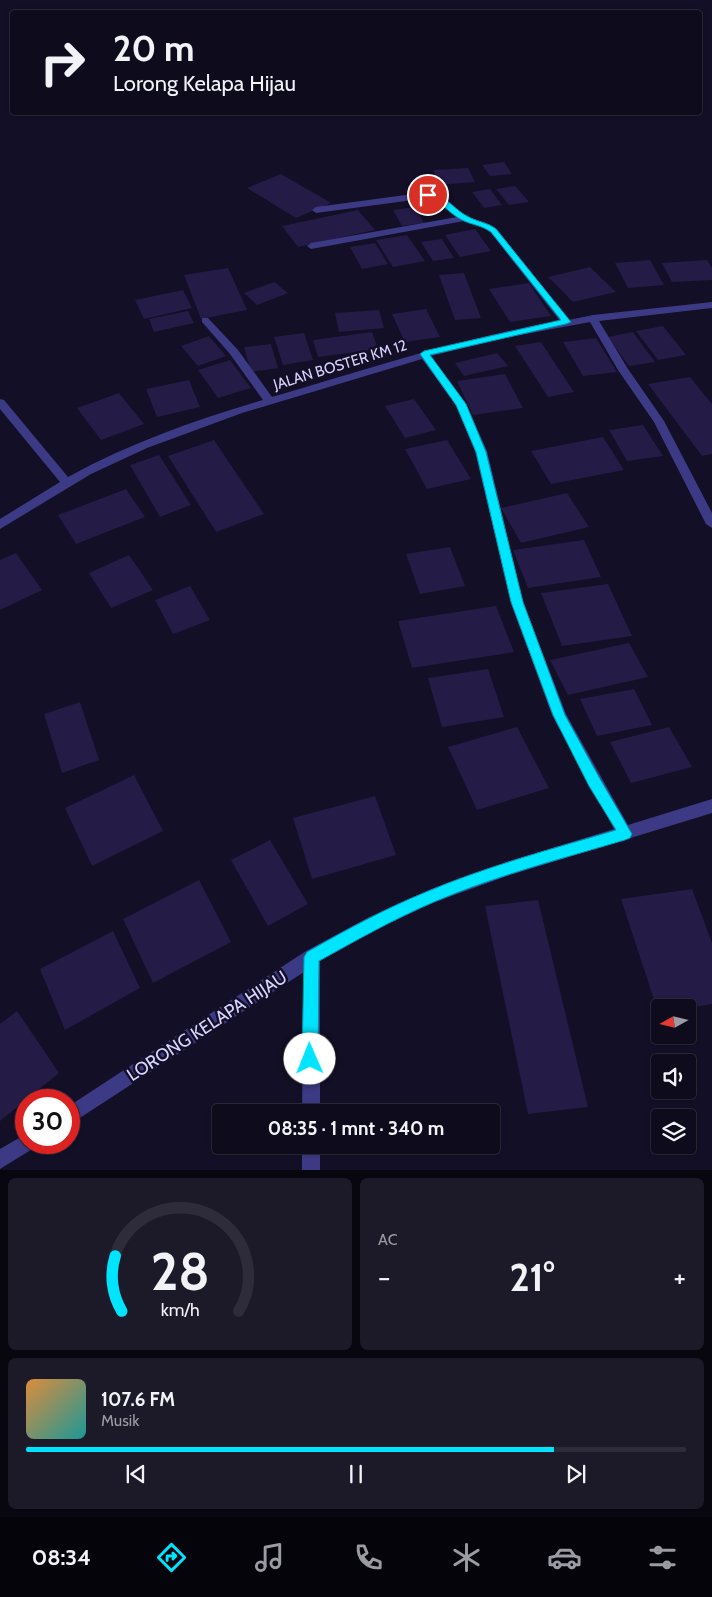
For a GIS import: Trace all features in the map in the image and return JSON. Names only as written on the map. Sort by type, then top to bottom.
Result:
[{"type":"street","points":[[316,210],[428,195],[438,197],[464,218],[486,225],[494,230],[566,322]]},
{"type":"street","points":[[312,246],[464,218]]},
{"type":"street","name":"JALAN BOSTER KM 12","points":[[0,525],[66,482],[142,445],[197,425],[401,363],[424,354],[566,322],[642,311],[712,305]]},
{"type":"street","points":[[593,318],[623,370],[658,421],[712,524]]},
{"type":"street","points":[[205,320],[234,352],[270,402]]},
{"type":"street","points":[[424,354],[461,404],[481,452],[517,602],[559,715],[594,782],[625,834]]},
{"type":"street","points":[[0,402],[66,482]]},
{"type":"street","name":"LORONG KELAPA HIJAU","points":[[80,1109],[312,957],[375,922],[431,896],[510,868],[712,806]]},
{"type":"street","points":[[311,1104],[312,957]]},
{"type":"street","points":[[0,1160],[15,1150]]},
{"type":"street","points":[[311,1154],[311,1170]]},
{"type":"building","points":[[504,162],[512,174],[490,176],[482,165]]},
{"type":"building","points":[[468,168],[475,182],[439,185],[433,170]]},
{"type":"building","points":[[281,174],[331,203],[296,218],[247,188]]},
{"type":"building","points":[[515,186],[529,202],[509,205],[496,189]]},
{"type":"building","points":[[490,189],[502,205],[484,208],[472,192]]},
{"type":"building","points":[[415,207],[424,223],[402,226],[393,210]]},
{"type":"building","points":[[358,210],[375,230],[298,247],[282,226]]},
{"type":"building","points":[[475,229],[491,251],[460,257],[445,235]]},
{"type":"building","points":[[407,235],[425,261],[393,267],[376,240]]},
{"type":"building","points":[[442,239],[454,258],[433,261],[421,242]]},
{"type":"building","points":[[375,243],[388,264],[362,269],[350,247]]},
{"type":"building","points":[[650,260],[664,285],[628,288],[615,263]]},
{"type":"building","points":[[707,260],[712,268],[712,280],[672,282],[662,263]]},
{"type":"building","points":[[590,267],[616,292],[573,302],[548,277]]},
{"type":"building","points":[[228,268],[247,310],[201,319],[184,275]]},
{"type":"building","points":[[464,273],[481,318],[455,320],[439,275]]},
{"type":"building","points":[[274,282],[288,293],[257,305],[244,293]]},
{"type":"building","points":[[529,283],[551,316],[510,322],[489,289]]},
{"type":"building","points":[[183,290],[192,308],[144,319],[135,300]]},
{"type":"building","points":[[426,309],[440,337],[405,342],[392,314]]},
{"type":"building","points":[[379,310],[384,328],[339,332],[335,313]]},
{"type":"building","points":[[188,311],[194,323],[154,332],[149,319]]},
{"type":"building","points":[[663,326],[686,355],[658,360],[636,331]]},
{"type":"building","points":[[372,332],[378,349],[318,357],[313,340]]},
{"type":"building","points":[[633,332],[655,362],[629,366],[608,337]]},
{"type":"building","points":[[304,333],[313,360],[283,365],[274,337]]},
{"type":"building","points":[[209,336],[226,356],[198,366],[181,346]]},
{"type":"building","points":[[596,338],[617,372],[583,376],[563,342]]},
{"type":"building","points":[[541,342],[574,392],[548,397],[515,346]]},
{"type":"building","points":[[271,344],[278,368],[251,372],[244,347]]},
{"type":"building","points":[[497,353],[508,366],[464,376],[455,363]]},
{"type":"building","points":[[230,360],[251,388],[218,398],[198,370]]},
{"type":"building","points":[[505,374],[523,408],[473,415],[457,381]]},
{"type":"building","points":[[690,377],[712,404],[712,454],[702,456],[648,384]]},
{"type":"building","points":[[189,380],[200,407],[157,417],[146,389]]},
{"type":"building","points":[[119,393],[144,424],[101,440],[77,408]]},
{"type":"building","points":[[414,399],[436,430],[405,438],[385,406]]},
{"type":"building","points":[[643,425],[663,456],[627,461],[609,430]]},
{"type":"building","points":[[603,437],[624,470],[551,484],[531,451]]},
{"type":"building","points":[[214,440],[264,514],[216,532],[168,456]]},
{"type":"building","points":[[447,440],[471,479],[427,489],[405,449]]},
{"type":"building","points":[[159,455],[191,505],[160,517],[130,465]]},
{"type":"building","points":[[126,489],[145,517],[76,544],[58,515]]},
{"type":"building","points":[[567,493],[589,527],[521,543],[501,508]]},
{"type":"building","points":[[584,540],[601,577],[528,588],[513,550]]},
{"type":"building","points":[[450,547],[465,586],[420,594],[406,554]]},
{"type":"building","points":[[16,553],[42,590],[0,610],[0,560]]},
{"type":"building","points":[[129,555],[153,590],[111,608],[89,573]]},
{"type":"building","points":[[608,584],[632,636],[562,646],[541,593]]},
{"type":"building","points":[[190,586],[210,620],[173,634],[155,600]]},
{"type":"building","points":[[496,606],[514,652],[412,668],[398,621]]},
{"type":"building","points":[[629,643],[648,677],[568,695],[550,660]]},
{"type":"building","points":[[488,669],[504,717],[442,727],[428,678]]},
{"type":"building","points":[[634,689],[652,725],[597,736],[580,699]]},
{"type":"building","points":[[80,702],[99,760],[62,773],[44,714]]},
{"type":"building","points":[[517,727],[549,788],[477,810],[448,747]]},
{"type":"building","points":[[669,727],[692,767],[631,783],[610,742]]},
{"type":"building","points":[[134,775],[163,831],[92,866],[65,808]]},
{"type":"building","points":[[375,796],[396,855],[312,879],[293,818]]},
{"type":"building","points":[[270,840],[308,904],[268,926],[231,860]]},
{"type":"building","points":[[199,880],[231,942],[153,983],[123,919]]},
{"type":"building","points":[[692,889],[712,943],[712,1004],[696,1007],[696,999],[654,999],[621,899]]},
{"type":"building","points":[[538,900],[588,1107],[528,1114],[485,906]]},
{"type":"building","points":[[113,931],[140,988],[65,1030],[40,969]]},
{"type":"building","points":[[17,1011],[59,1073],[39,1089],[15,1089],[15,1109],[0,1121],[0,1024]]},
{"type":"route","points":[[310,1059],[312,957],[375,922],[431,896],[510,868],[625,834],[594,782],[559,715],[517,602],[481,452],[461,404],[424,354],[566,322],[494,230],[477,221],[464,218],[438,197],[428,195]]}]
